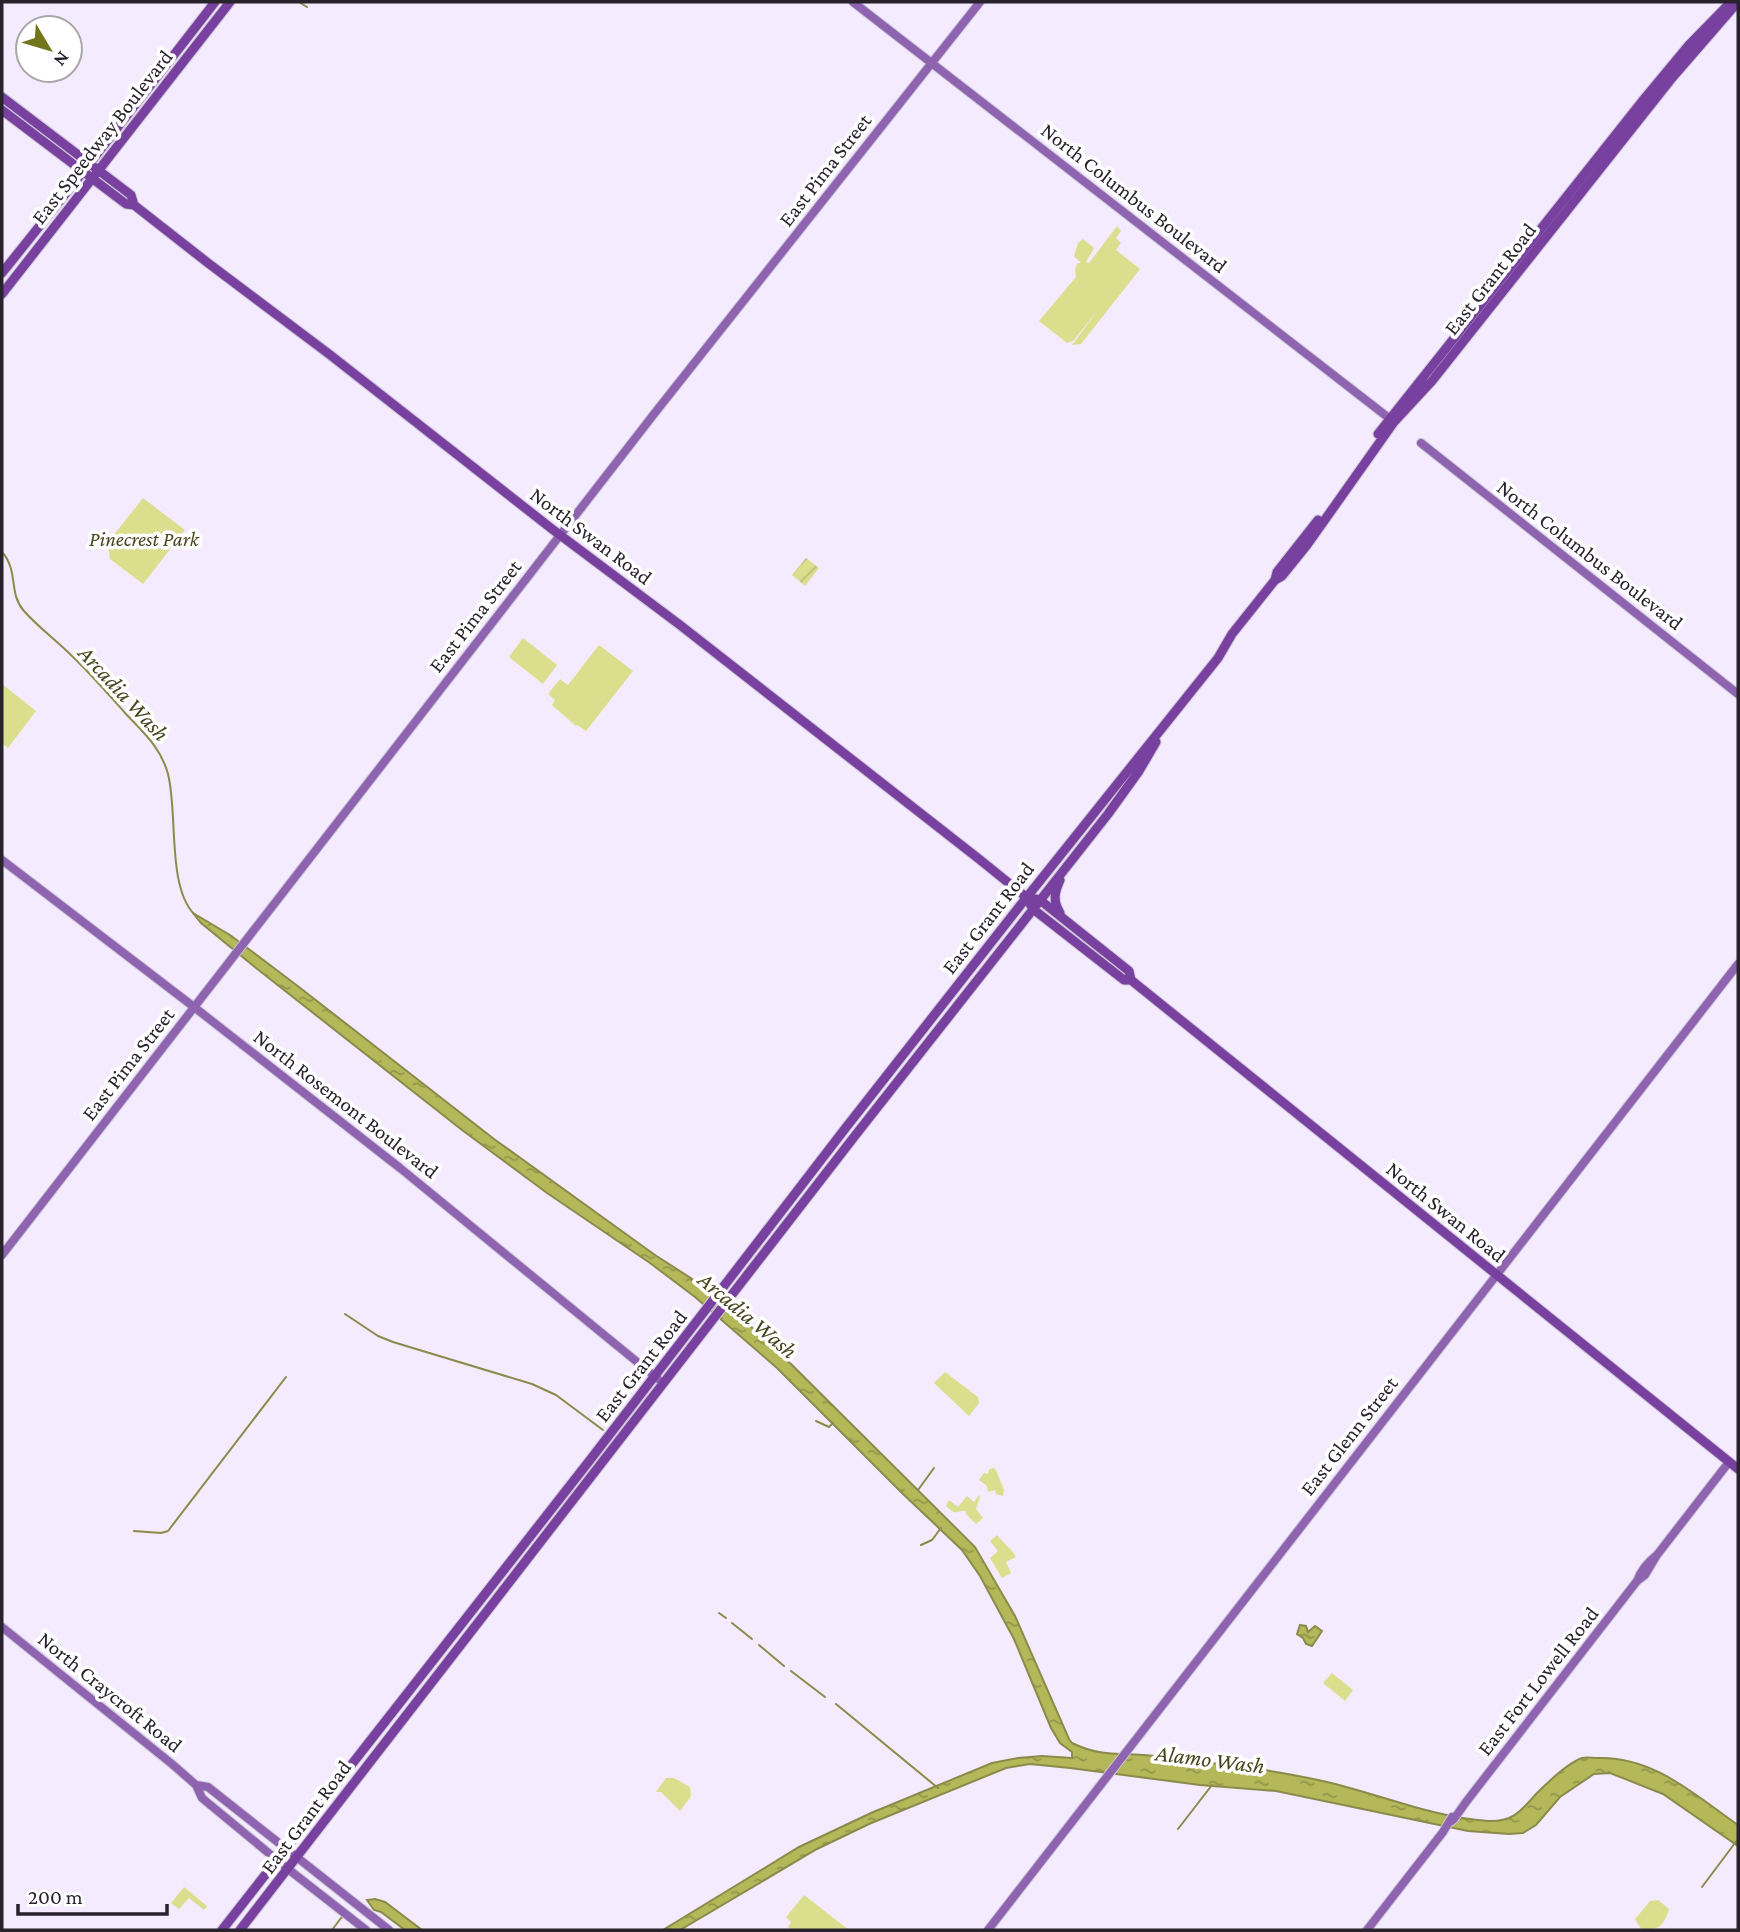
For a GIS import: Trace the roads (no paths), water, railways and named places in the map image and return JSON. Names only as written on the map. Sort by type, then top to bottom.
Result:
[{"type":"main road","name":"East Speedway Boulevard","points":[[2,273],[215,2]]},
{"type":"main road","name":"East Speedway Boulevard","points":[[2,294],[230,2]]},
{"type":"main road","name":"East Grant Road","points":[[222,1930],[1026,897],[1218,658],[1232,634],[1275,580],[1277,572],[1548,218],[1688,46],[1731,2]]},
{"type":"main road","name":"East Grant Road","points":[[1392,420],[1432,381],[1672,78],[1738,2]]},
{"type":"main road","name":"North Swan Road","points":[[2,97],[96,174],[131,195],[134,205],[208,263],[680,625],[1026,897],[1033,909],[1124,980],[1131,980]]},
{"type":"main road","name":"North Swan Road","points":[[2,110],[87,167]]},
{"type":"main road","name":"East Grant Road","points":[[240,1930],[1065,868],[1139,771],[1166,725]]},
{"type":"main road","points":[[1062,918],[1056,905],[1055,894],[1065,868]]},
{"type":"main road","name":"North Swan Road","points":[[1026,897],[1040,900],[1129,971],[1131,980],[1738,1469]]},
{"type":"main road","points":[[425,1691],[422,1687],[435,1667],[440,1652]]},
{"type":"street","name":"North Columbus Boulevard","points":[[853,2],[1392,420]]},
{"type":"street","name":"East Pima Street","points":[[2,1255],[654,414],[980,2]]},
{"type":"street","name":"North Columbus Boulevard","points":[[1421,443],[1738,694]]},
{"type":"street","name":"North Rosemont Boulevard","points":[[2,860],[457,1213],[664,1383]]},
{"type":"street","name":"East Glenn Street","points":[[988,1930],[1738,964]]},
{"type":"street","name":"East Fort Lowell Road","points":[[1367,1930],[1637,1581],[1648,1562],[1657,1555],[1729,1462]]},
{"type":"street","name":"North Craycroft Road","points":[[2,1627],[197,1785],[208,1787],[389,1930]]},
{"type":"street","name":"North Craycroft Road","points":[[197,1785],[202,1798],[366,1930]]},
{"type":"water","points":[[193,913],[230,935],[494,1139],[655,1255],[700,1284],[792,1365],[975,1547],[1015,1616],[1072,1743],[1103,1753],[1155,1756],[1298,1776],[1445,1815],[1488,1821],[1504,1820],[1516,1814],[1551,1779],[1582,1758],[1618,1759],[1655,1770],[1738,1825],[1738,1846],[1663,1794],[1610,1773],[1594,1774],[1560,1797],[1536,1825],[1523,1833],[1509,1834],[1468,1831],[1276,1791],[1200,1785],[1030,1764],[1006,1768],[869,1824],[817,1849],[680,1930],[663,1930],[799,1847],[871,1813],[992,1763],[1042,1756],[1072,1758],[1072,1752],[1060,1743],[1051,1728],[1014,1639],[980,1576],[962,1550],[777,1368],[695,1297],[650,1263],[547,1193],[462,1130],[256,968],[201,923]]},
{"type":"water","points":[[1300,1625],[1306,1626],[1308,1632],[1315,1626],[1322,1631],[1312,1646],[1306,1644],[1297,1634]]},
{"type":"water","points":[[367,1900],[385,1902],[422,1930],[405,1930],[381,1912],[374,1910]]},
{"type":"waterway","points":[[299,2],[307,7]]},
{"type":"waterway","name":"Arcadia Wash","points":[[2,552],[10,567],[16,597],[24,611],[92,676],[145,734],[161,756],[171,790],[180,886],[194,914]]},
{"type":"waterway","points":[[345,1314],[378,1336],[393,1342],[532,1384],[556,1395],[603,1430]]},
{"type":"waterway","points":[[134,1531],[168,1531],[286,1377]]},
{"type":"waterway","points":[[816,1421],[829,1427],[833,1423]]},
{"type":"waterway","points":[[918,1490],[934,1468]]},
{"type":"waterway","points":[[921,1545],[932,1540],[941,1528]]},
{"type":"waterway","points":[[719,1613],[726,1618]]},
{"type":"waterway","points":[[732,1623],[752,1639]]},
{"type":"waterway","points":[[759,1645],[784,1666]]},
{"type":"waterway","points":[[791,1671],[825,1697]]},
{"type":"waterway","points":[[836,1704],[938,1788]]},
{"type":"waterway","points":[[1178,1829],[1212,1785]]},
{"type":"waterway","points":[[1702,1887],[1738,1839]]},
{"type":"waterway","name":"Alamo Wash","points":[[332,1930],[345,1916]]},
{"type":"park label","name":"Pinecrest Park","points":[[144,539]]}]
